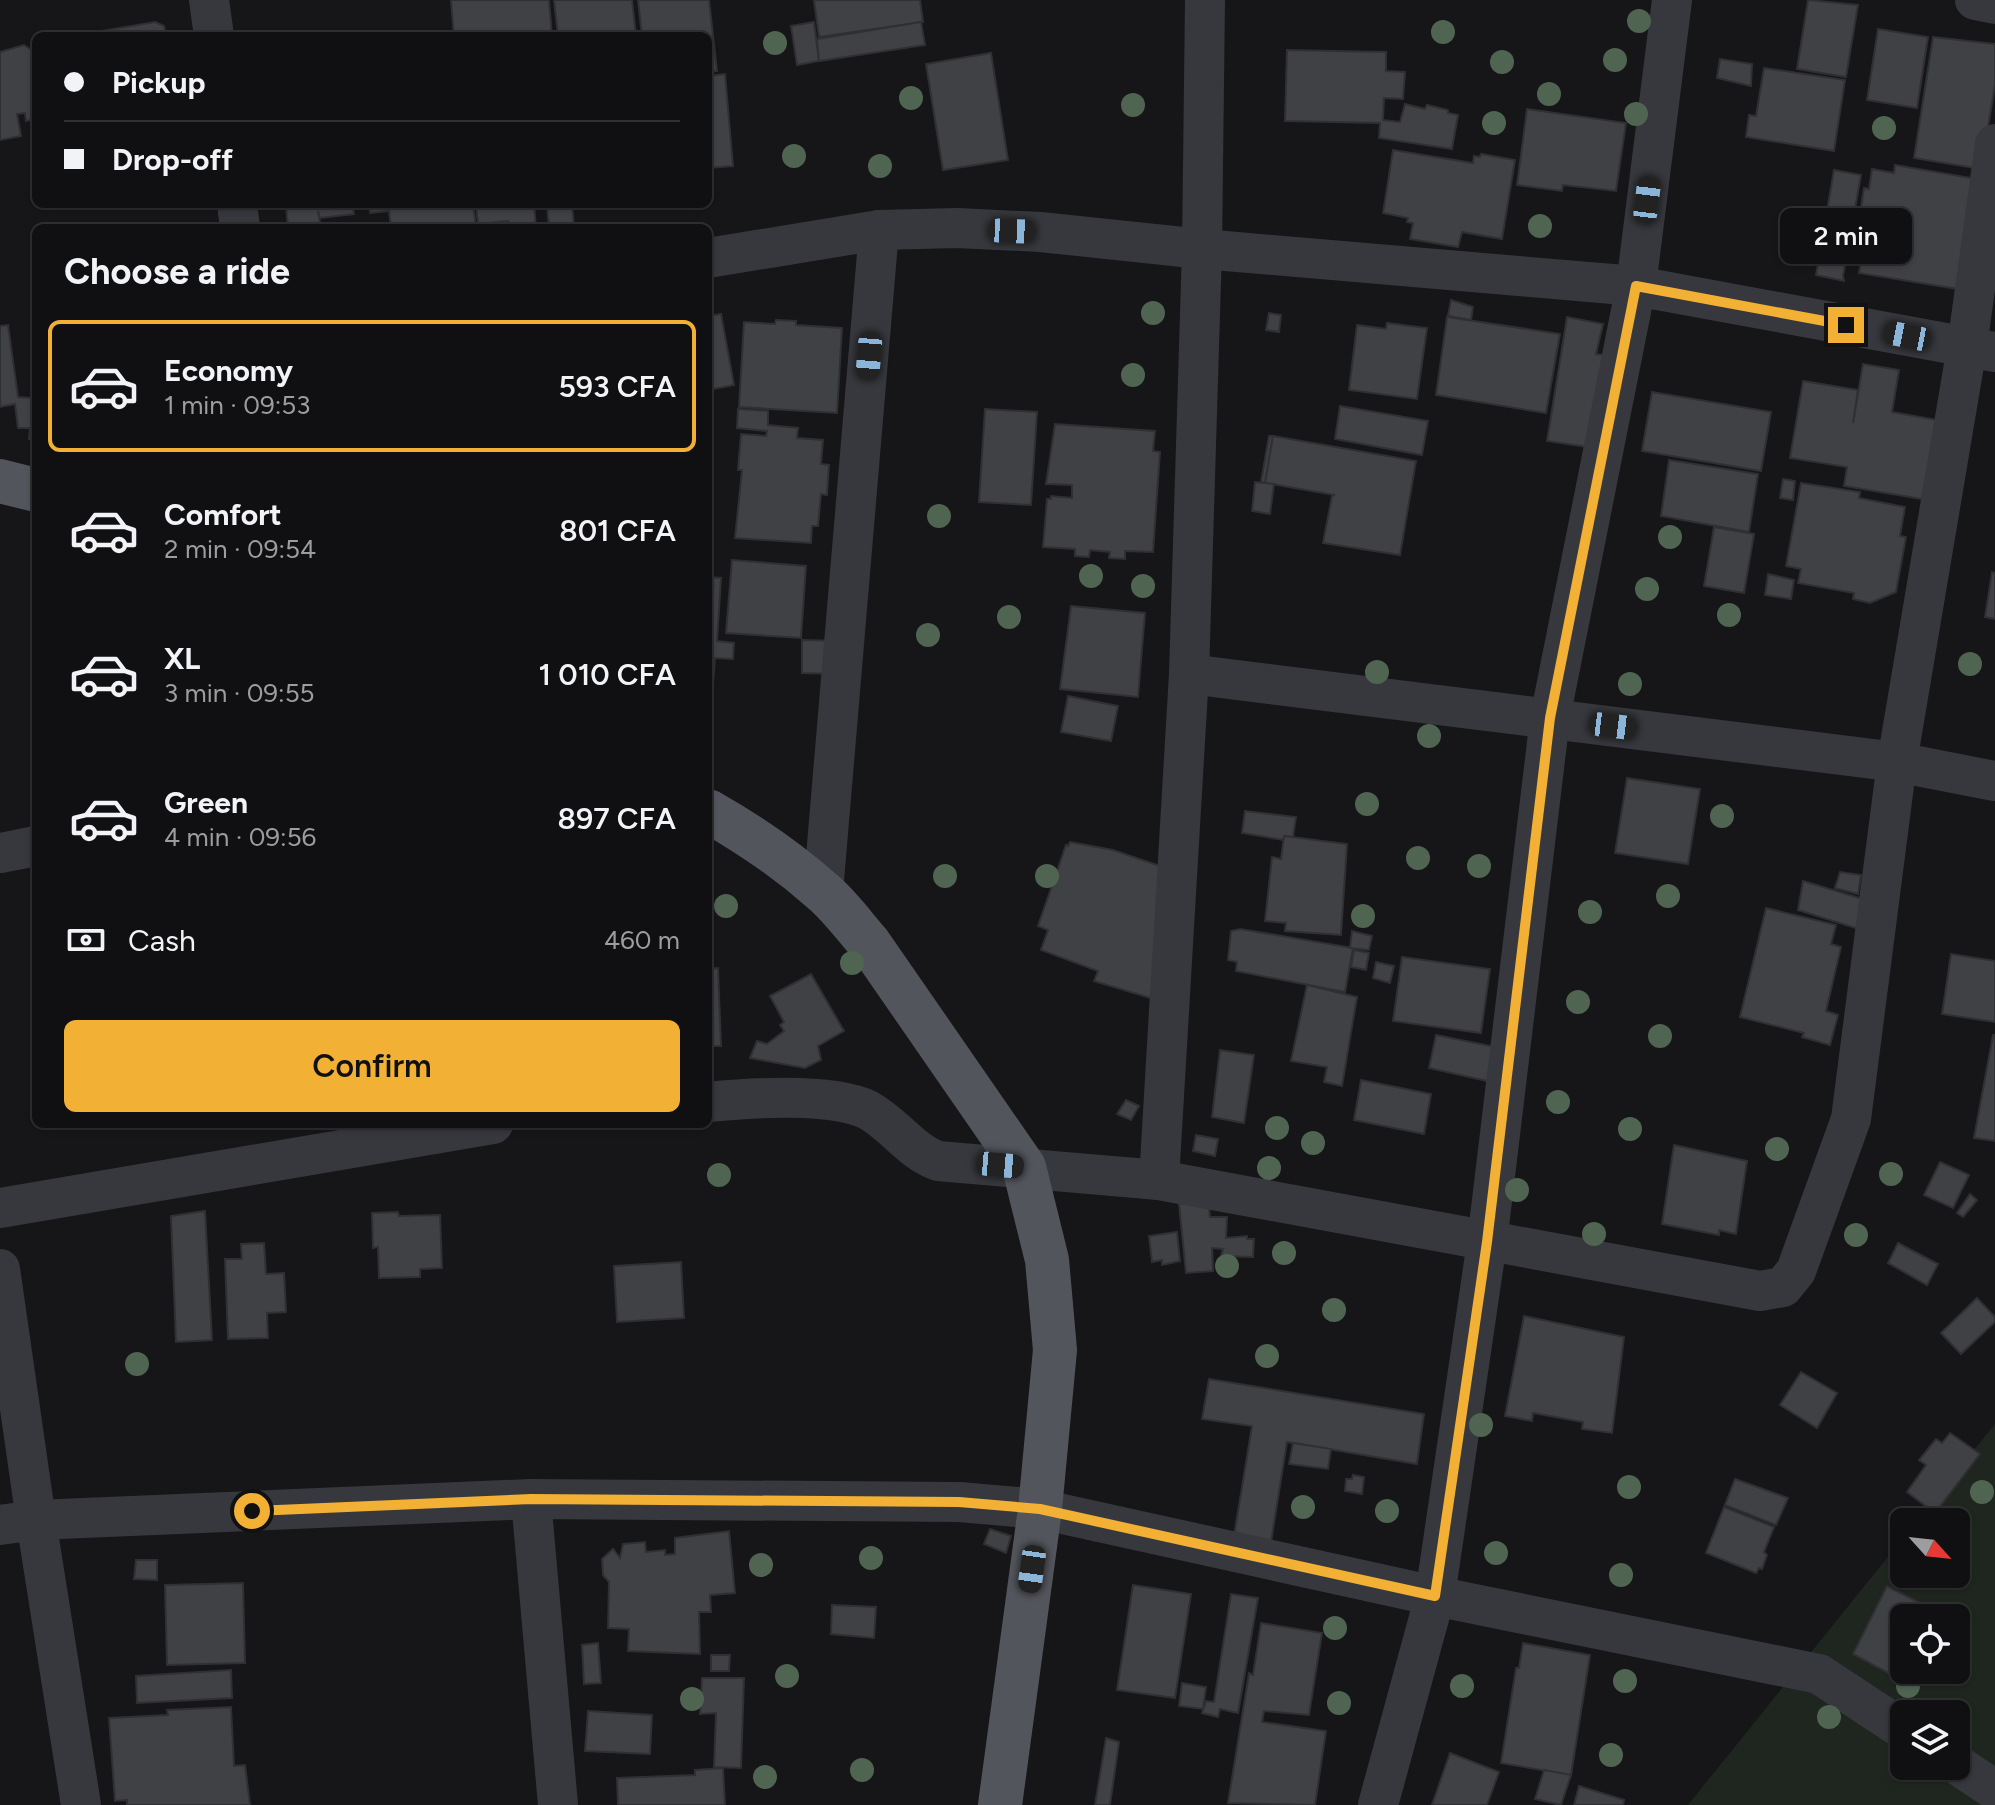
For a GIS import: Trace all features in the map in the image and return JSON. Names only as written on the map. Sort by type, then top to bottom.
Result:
[{"type":"main road","points":[[0,481],[32,489]]},
{"type":"main road","points":[[712,814],[789,865],[823,892],[869,943],[1024,1167],[1047,1260],[1055,1350],[1040,1509],[1000,1805]]},
{"type":"street","points":[[209,0],[213,32]]},
{"type":"street","points":[[1159,1180],[1189,674],[1202,249],[1205,0]]},
{"type":"street","points":[[1378,1805],[1435,1596],[1487,1242],[1550,718],[1636,286],[1672,0]]},
{"type":"street","points":[[1975,0],[1995,4]]},
{"type":"street","points":[[712,1102],[767,1097],[849,1103],[870,1111],[924,1156],[938,1161],[1159,1180],[1760,1291],[1783,1287],[1796,1271],[1851,1119],[1897,762],[1981,349],[1995,144]]},
{"type":"street","points":[[712,257],[879,230],[957,228],[1040,232],[1636,286],[1981,349]]},
{"type":"street","points":[[823,892],[879,230]]},
{"type":"street","points":[[1189,674],[1897,762],[1995,781]]},
{"type":"street","points":[[0,853],[32,847]]},
{"type":"street","points":[[0,1208],[470,1128]]},
{"type":"street","points":[[0,1269],[18,1523],[81,1805]]},
{"type":"street","points":[[531,1499],[558,1805]]},
{"type":"street","points":[[18,1523],[531,1499],[959,1502],[1040,1509],[1435,1596],[1819,1674],[1890,1721]]},
{"type":"street","points":[[1970,1773],[1995,1790]]},
{"type":"shaded area","points":[[1995,1424],[1995,1805],[1688,1805],[1890,1554],[1890,1588],[1970,1588],[1970,1508],[1927,1508]]},
{"type":"building","points":[[451,0],[549,0],[552,32],[454,32]]},
{"type":"building","points":[[554,0],[632,0],[636,32],[558,32]]},
{"type":"building","points":[[638,0],[709,0],[717,71],[712,72],[712,32],[642,32]]},
{"type":"building","points":[[814,0],[920,0],[923,22],[819,37]]},
{"type":"building","points":[[1808,0],[1858,5],[1846,77],[1797,69]]},
{"type":"building","points":[[155,22],[164,26],[165,32],[96,32]]},
{"type":"building","points":[[814,22],[819,61],[797,65],[791,26]]},
{"type":"building","points":[[921,22],[925,45],[819,61],[817,39]]},
{"type":"building","points":[[1878,29],[1928,37],[1917,108],[1867,100]]},
{"type":"building","points":[[1933,37],[1995,44],[1995,85],[1981,169],[1914,158]]},
{"type":"building","points":[[24,45],[32,50],[32,120],[26,121],[25,113],[17,114],[21,136],[0,140],[0,52]]},
{"type":"building","points":[[1287,50],[1386,52],[1386,71],[1405,72],[1403,99],[1384,98],[1383,120],[1400,122],[1405,104],[1448,110],[1448,113],[1458,115],[1452,149],[1379,138],[1380,123],[1285,121]]},
{"type":"building","points":[[991,53],[1008,160],[943,170],[926,64]]},
{"type":"building","points":[[1720,59],[1752,64],[1751,86],[1717,78]]},
{"type":"building","points":[[1764,68],[1845,80],[1834,151],[1746,137],[1749,115],[1756,116]]},
{"type":"building","points":[[725,74],[733,166],[712,168],[712,76]]},
{"type":"building","points":[[1527,109],[1626,123],[1616,191],[1563,185],[1562,191],[1517,185]]},
{"type":"building","points":[[1393,150],[1473,163],[1474,156],[1480,157],[1481,154],[1515,160],[1502,239],[1462,232],[1458,247],[1410,239],[1413,223],[1407,222],[1408,218],[1383,213]]},
{"type":"building","points":[[1895,165],[1977,179],[1964,290],[1859,273],[1866,229],[1858,228],[1864,188],[1869,189],[1872,169],[1894,173]]},
{"type":"building","points":[[1834,170],[1861,175],[1844,281],[1816,275]]},
{"type":"building","points":[[286,208],[353,208],[354,214],[320,218],[318,211],[320,224],[288,224]]},
{"type":"building","points":[[369,208],[474,208],[476,224],[391,224],[389,211],[370,213]]},
{"type":"building","points":[[476,208],[534,208],[536,224],[508,224],[508,221],[478,224]]},
{"type":"building","points":[[547,208],[572,208],[574,224],[549,224]]},
{"type":"building","points":[[1451,300],[1473,307],[1471,320],[1448,316]]},
{"type":"building","points":[[1269,313],[1281,315],[1279,332],[1266,330]]},
{"type":"building","points":[[721,314],[734,385],[712,389],[712,315]]},
{"type":"building","points":[[1447,317],[1560,334],[1546,413],[1436,395]]},
{"type":"building","points":[[1567,317],[1603,324],[1596,354],[1604,355],[1595,448],[1547,441]]},
{"type":"building","points":[[776,320],[796,321],[796,325],[842,328],[837,413],[739,407],[744,322],[775,324]]},
{"type":"building","points":[[1387,323],[1427,328],[1417,399],[1349,390],[1357,325],[1386,329]]},
{"type":"building","points":[[8,325],[18,397],[32,398],[32,439],[29,439],[30,428],[18,428],[15,404],[0,407],[0,326]]},
{"type":"building","points":[[1863,364],[1899,370],[1892,412],[1937,420],[1922,499],[1844,486],[1847,467],[1790,458],[1803,381],[1858,390],[1853,423]]},
{"type":"building","points":[[1652,392],[1771,412],[1761,471],[1642,451]]},
{"type":"building","points":[[1340,406],[1428,421],[1422,455],[1335,439]]},
{"type":"building","points":[[738,409],[768,411],[768,425],[798,428],[797,438],[823,440],[821,464],[829,465],[827,495],[821,494],[818,526],[812,526],[811,543],[735,538],[742,470],[738,470],[741,434],[766,436],[767,431],[737,428]]},
{"type":"building","points":[[985,409],[1037,412],[1031,505],[979,502]]},
{"type":"building","points":[[1055,424],[1155,431],[1153,451],[1160,452],[1153,552],[1125,551],[1125,559],[1109,558],[1110,552],[1090,550],[1089,557],[1075,556],[1075,549],[1043,547],[1047,499],[1051,496],[1072,498],[1072,485],[1046,484]]},
{"type":"building","points":[[1269,436],[1273,436],[1265,483],[1261,482]]},
{"type":"building","points":[[1273,436],[1416,461],[1400,555],[1323,543],[1332,496],[1335,495],[1265,483]]},
{"type":"building","points":[[1669,460],[1758,474],[1749,532],[1661,516]]},
{"type":"building","points":[[1783,479],[1795,481],[1793,500],[1780,498]]},
{"type":"building","points":[[1255,482],[1274,484],[1270,514],[1252,511]]},
{"type":"building","points":[[1801,483],[1860,492],[1859,498],[1905,507],[1900,536],[1906,537],[1896,592],[1870,603],[1853,599],[1854,593],[1798,583],[1801,569],[1786,566]]},
{"type":"building","points":[[1714,527],[1754,534],[1744,593],[1704,586]]},
{"type":"building","points":[[732,560],[806,566],[801,638],[726,633]]},
{"type":"building","points":[[1992,572],[1995,573],[1995,619],[1985,617]]},
{"type":"building","points":[[1768,574],[1794,580],[1791,599],[1765,595]]},
{"type":"building","points":[[712,577],[721,578],[717,641],[734,643],[733,659],[715,658],[713,685]]},
{"type":"building","points":[[1071,606],[1145,613],[1138,697],[1060,689]]},
{"type":"building","points":[[802,640],[838,641],[837,674],[802,673]]},
{"type":"building","points":[[1068,696],[1118,706],[1111,741],[1061,732]]},
{"type":"building","points":[[1627,778],[1700,789],[1688,864],[1615,853]]},
{"type":"building","points":[[1245,811],[1296,817],[1293,837],[1284,836],[1284,840],[1242,833]]},
{"type":"building","points":[[1284,836],[1347,844],[1341,935],[1285,931],[1286,923],[1265,921],[1272,857],[1281,859]]},
{"type":"building","points":[[1070,842],[1113,850],[1163,867],[1157,1000],[1094,981],[1098,971],[1041,950],[1048,930],[1038,926],[1066,845]]},
{"type":"building","points":[[1840,872],[1861,875],[1858,894],[1835,888]]},
{"type":"building","points":[[1803,881],[1866,900],[1862,930],[1798,910]]},
{"type":"building","points":[[1766,908],[1836,925],[1831,944],[1841,947],[1826,1011],[1838,1015],[1830,1045],[1802,1037],[1804,1033],[1740,1017]]},
{"type":"building","points":[[1240,929],[1353,948],[1345,992],[1236,971],[1237,962],[1228,960],[1231,931]]},
{"type":"building","points":[[1352,931],[1372,936],[1369,950],[1350,948]]},
{"type":"building","points":[[1354,950],[1369,953],[1366,970],[1351,967]]},
{"type":"building","points":[[1951,954],[1995,961],[1995,1022],[1942,1014]]},
{"type":"building","points":[[1402,957],[1490,969],[1481,1033],[1393,1021]]},
{"type":"building","points":[[1376,962],[1394,966],[1390,983],[1373,978]]},
{"type":"building","points":[[718,968],[721,1046],[712,1046],[712,969]]},
{"type":"building","points":[[811,974],[844,1031],[818,1046],[821,1060],[805,1068],[750,1058],[757,1041],[767,1044],[784,1031],[780,1025],[784,1022],[770,996]]},
{"type":"building","points":[[1307,985],[1357,997],[1342,1086],[1324,1082],[1327,1067],[1291,1061]]},
{"type":"building","points":[[1436,1035],[1495,1047],[1487,1081],[1429,1068]]},
{"type":"building","points":[[1995,1035],[1995,1141],[1974,1138]]},
{"type":"building","points":[[1220,1050],[1254,1055],[1244,1123],[1212,1117]]},
{"type":"building","points":[[1361,1080],[1431,1094],[1424,1134],[1354,1120]]},
{"type":"building","points":[[1126,1100],[1139,1106],[1131,1120],[1117,1114]]},
{"type":"building","points":[[1196,1135],[1218,1139],[1215,1156],[1193,1151]]},
{"type":"building","points":[[1674,1145],[1747,1161],[1736,1234],[1719,1230],[1719,1235],[1662,1224]]},
{"type":"building","points":[[1940,1162],[1969,1175],[1953,1208],[1924,1195]]},
{"type":"building","points":[[1970,1194],[1977,1200],[1963,1217],[1957,1213]]},
{"type":"building","points":[[1208,1199],[1210,1217],[1227,1217],[1226,1238],[1247,1236],[1247,1239],[1254,1239],[1253,1257],[1221,1256],[1223,1249],[1212,1248],[1213,1271],[1186,1273],[1179,1204]]},
{"type":"building","points":[[205,1211],[212,1340],[176,1342],[171,1216]]},
{"type":"building","points":[[398,1212],[399,1216],[440,1215],[442,1268],[420,1269],[420,1277],[379,1278],[378,1247],[373,1248],[372,1213]]},
{"type":"building","points":[[1177,1232],[1180,1261],[1162,1265],[1162,1260],[1152,1262],[1149,1236]]},
{"type":"building","points":[[264,1243],[266,1274],[284,1273],[286,1312],[267,1313],[268,1338],[228,1339],[225,1259],[242,1259],[241,1244]]},
{"type":"building","points":[[1898,1243],[1938,1264],[1927,1285],[1888,1263]]},
{"type":"building","points":[[681,1262],[684,1318],[617,1322],[614,1266]]},
{"type":"building","points":[[1977,1298],[1995,1317],[1995,1322],[1961,1354],[1941,1333]]},
{"type":"building","points":[[1524,1316],[1624,1337],[1612,1433],[1582,1429],[1583,1422],[1533,1413],[1532,1421],[1505,1416]]},
{"type":"building","points":[[1801,1372],[1837,1393],[1817,1428],[1780,1405]]},
{"type":"building","points":[[1209,1379],[1424,1414],[1417,1464],[1287,1442],[1271,1542],[1234,1536],[1252,1426],[1202,1419]]},
{"type":"building","points":[[1950,1433],[1980,1454],[1939,1508],[1928,1508],[1907,1492],[1926,1465],[1919,1460],[1936,1439],[1942,1443]]},
{"type":"building","points":[[1293,1443],[1331,1449],[1328,1469],[1289,1464]]},
{"type":"building","points":[[1353,1475],[1364,1477],[1362,1494],[1345,1491],[1346,1479],[1352,1479]]},
{"type":"building","points":[[1735,1479],[1788,1498],[1776,1525],[1725,1505]]},
{"type":"building","points":[[1724,1507],[1774,1527],[1764,1552],[1767,1555],[1762,1569],[1759,1568],[1756,1573],[1706,1553]]},
{"type":"building","points":[[990,1529],[1011,1536],[1006,1553],[984,1544]]},
{"type":"building","points":[[729,1531],[735,1593],[710,1595],[711,1612],[699,1612],[700,1654],[628,1651],[629,1629],[608,1628],[609,1582],[603,1575],[602,1559],[613,1549],[620,1558],[623,1544],[645,1542],[646,1552],[665,1550],[665,1555],[675,1554],[675,1538]]},
{"type":"building","points":[[136,1560],[157,1560],[157,1580],[134,1579]]},
{"type":"building","points":[[243,1583],[245,1663],[167,1665],[165,1585]]},
{"type":"building","points":[[1133,1585],[1191,1594],[1175,1698],[1117,1690]]},
{"type":"building","points":[[1887,1586],[1922,1604],[1890,1604],[1888,1673],[1853,1654]]},
{"type":"building","points":[[1231,1594],[1258,1598],[1238,1713],[1220,1709],[1218,1717],[1202,1713],[1206,1701],[1214,1702]]},
{"type":"building","points":[[832,1605],[876,1607],[874,1638],[831,1634]]},
{"type":"building","points":[[1261,1623],[1322,1633],[1309,1715],[1264,1711],[1262,1722],[1326,1731],[1315,1805],[1228,1803],[1249,1673],[1253,1675]]},
{"type":"building","points":[[598,1643],[601,1683],[584,1684],[582,1645]]},
{"type":"building","points":[[1523,1643],[1590,1655],[1571,1775],[1501,1763]]},
{"type":"building","points":[[711,1655],[730,1655],[729,1671],[711,1671]]},
{"type":"building","points":[[231,1670],[232,1698],[137,1703],[136,1676]]},
{"type":"building","points":[[702,1678],[744,1678],[741,1768],[714,1767],[716,1713],[700,1714]]},
{"type":"building","points":[[1182,1683],[1206,1687],[1203,1709],[1179,1706]]},
{"type":"building","points":[[231,1707],[234,1766],[245,1765],[250,1805],[127,1805],[127,1800],[115,1801],[109,1718],[168,1715],[167,1710]]},
{"type":"building","points":[[588,1711],[652,1715],[650,1754],[585,1751]]},
{"type":"building","points":[[1106,1738],[1119,1742],[1110,1805],[1095,1805]]},
{"type":"building","points":[[1450,1753],[1499,1772],[1487,1805],[1432,1805]]},
{"type":"building","points":[[723,1768],[725,1805],[618,1805],[617,1778],[695,1775],[695,1770]]},
{"type":"building","points":[[1544,1770],[1571,1775],[1561,1805],[1535,1799]]},
{"type":"building","points":[[1579,1786],[1624,1800],[1623,1805],[1574,1805]]},
{"type":"route","points":[[252,1511],[531,1499],[959,1502],[1040,1509],[1435,1596],[1487,1242],[1550,718],[1636,286],[1846,325]]}]
